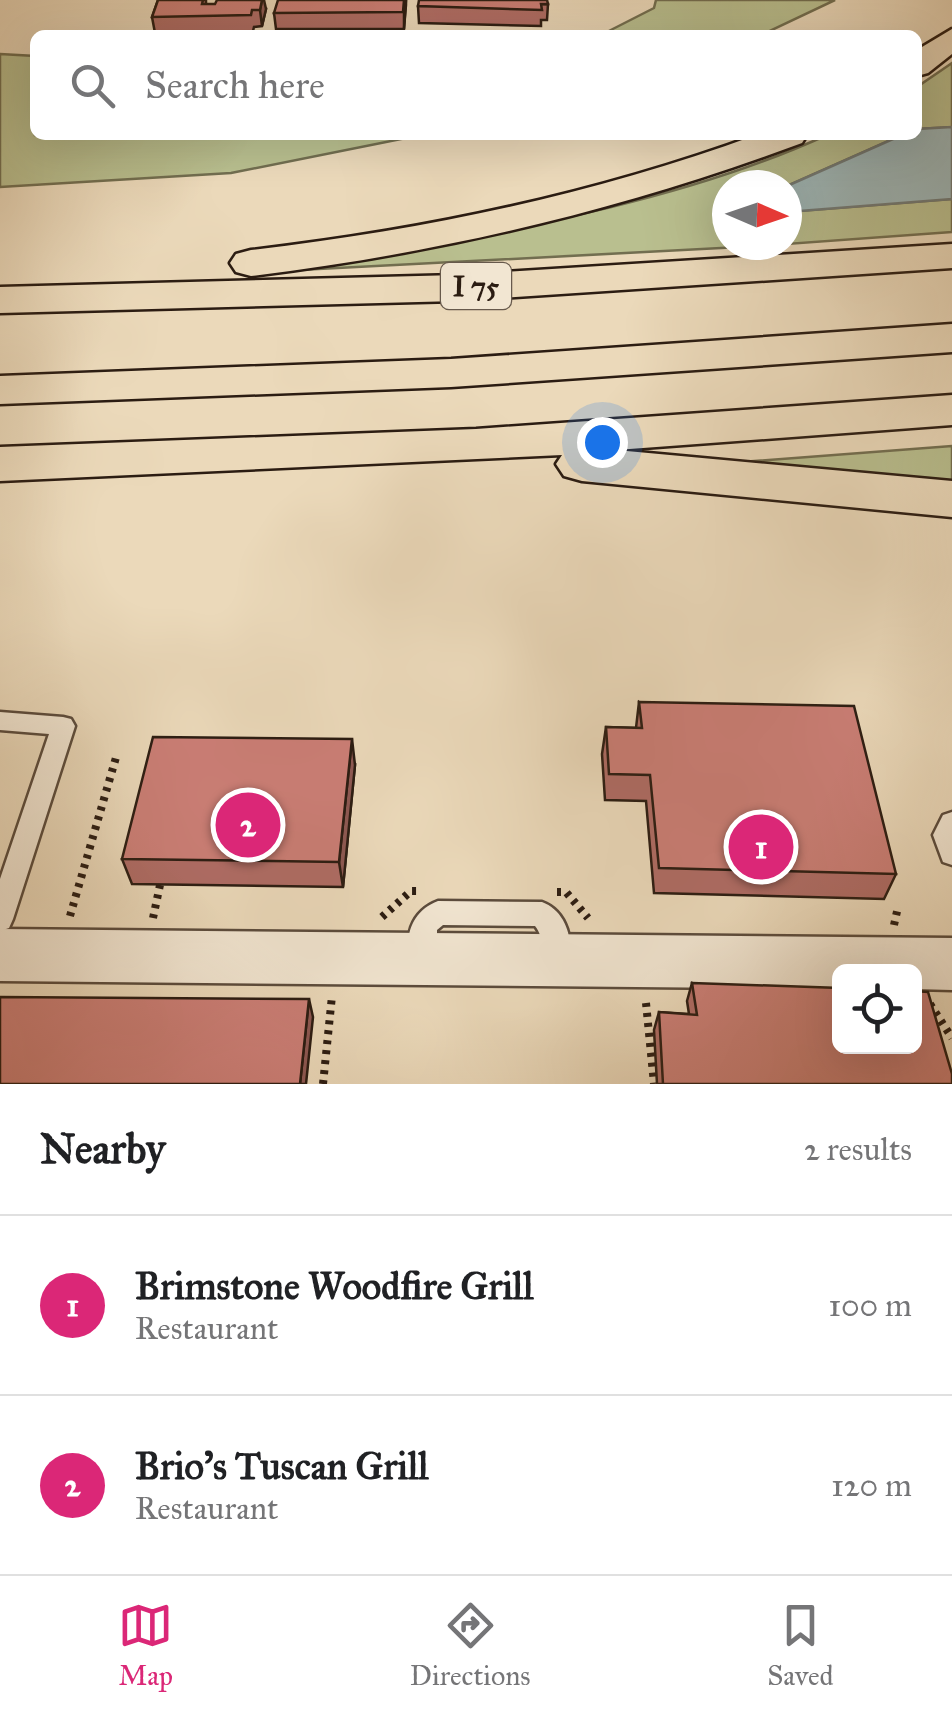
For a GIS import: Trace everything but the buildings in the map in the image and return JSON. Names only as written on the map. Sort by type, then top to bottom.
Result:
[{"type":"highway","points":[[922,62],[952,38]]},
{"type":"highway","points":[[0,296],[424,237],[618,192],[775,140]]},
{"type":"highway","name":"I 75","points":[[0,296],[457,288],[952,256]]},
{"type":"highway","points":[[0,362],[458,344],[952,310]]},
{"type":"highway","points":[[0,390],[450,373],[952,338]]},
{"type":"highway","points":[[0,464],[476,445],[952,410]]},
{"type":"highway","points":[[476,445],[615,470],[841,486],[952,499]]},
{"type":"street","points":[[0,955],[556,958],[942,984]]},
{"type":"lane","points":[[0,721],[63,726],[0,919]]},
{"type":"lane","points":[[952,823],[946,835],[952,854]]},
{"type":"path","points":[[82,924],[68,914],[117,754]]},
{"type":"path","points":[[152,924],[160,885]]},
{"type":"path","points":[[134,924],[170,924]]},
{"type":"path","points":[[323,1084],[334,984]]},
{"type":"path","points":[[942,984],[952,1038]]},
{"type":"path","points":[[644,987],[654,1084]]},
{"type":"green space","points":[[656,0],[835,0],[772,30],[611,30],[654,8]]},
{"type":"green space","points":[[0,54],[30,56],[30,140],[396,140],[231,173],[0,187]]},
{"type":"green space","points":[[952,63],[952,127],[922,129],[922,84]]},
{"type":"green space","points":[[815,140],[891,140],[802,179],[802,170],[738,170]]},
{"type":"green space","points":[[712,178],[712,249],[280,271],[558,219]]},
{"type":"green space","points":[[952,199],[952,232],[802,243],[802,211]]},
{"type":"green space","points":[[952,446],[952,488],[741,462]]},
{"type":"water","points":[[952,127],[952,199],[802,211],[802,179],[891,140],[922,140],[922,129]]},
{"type":"place","name":"Brio's Tuscan Grill","points":[[248,825]]},
{"type":"place","name":"Brimstone Woodfire Grill","points":[[761,847]]}]
